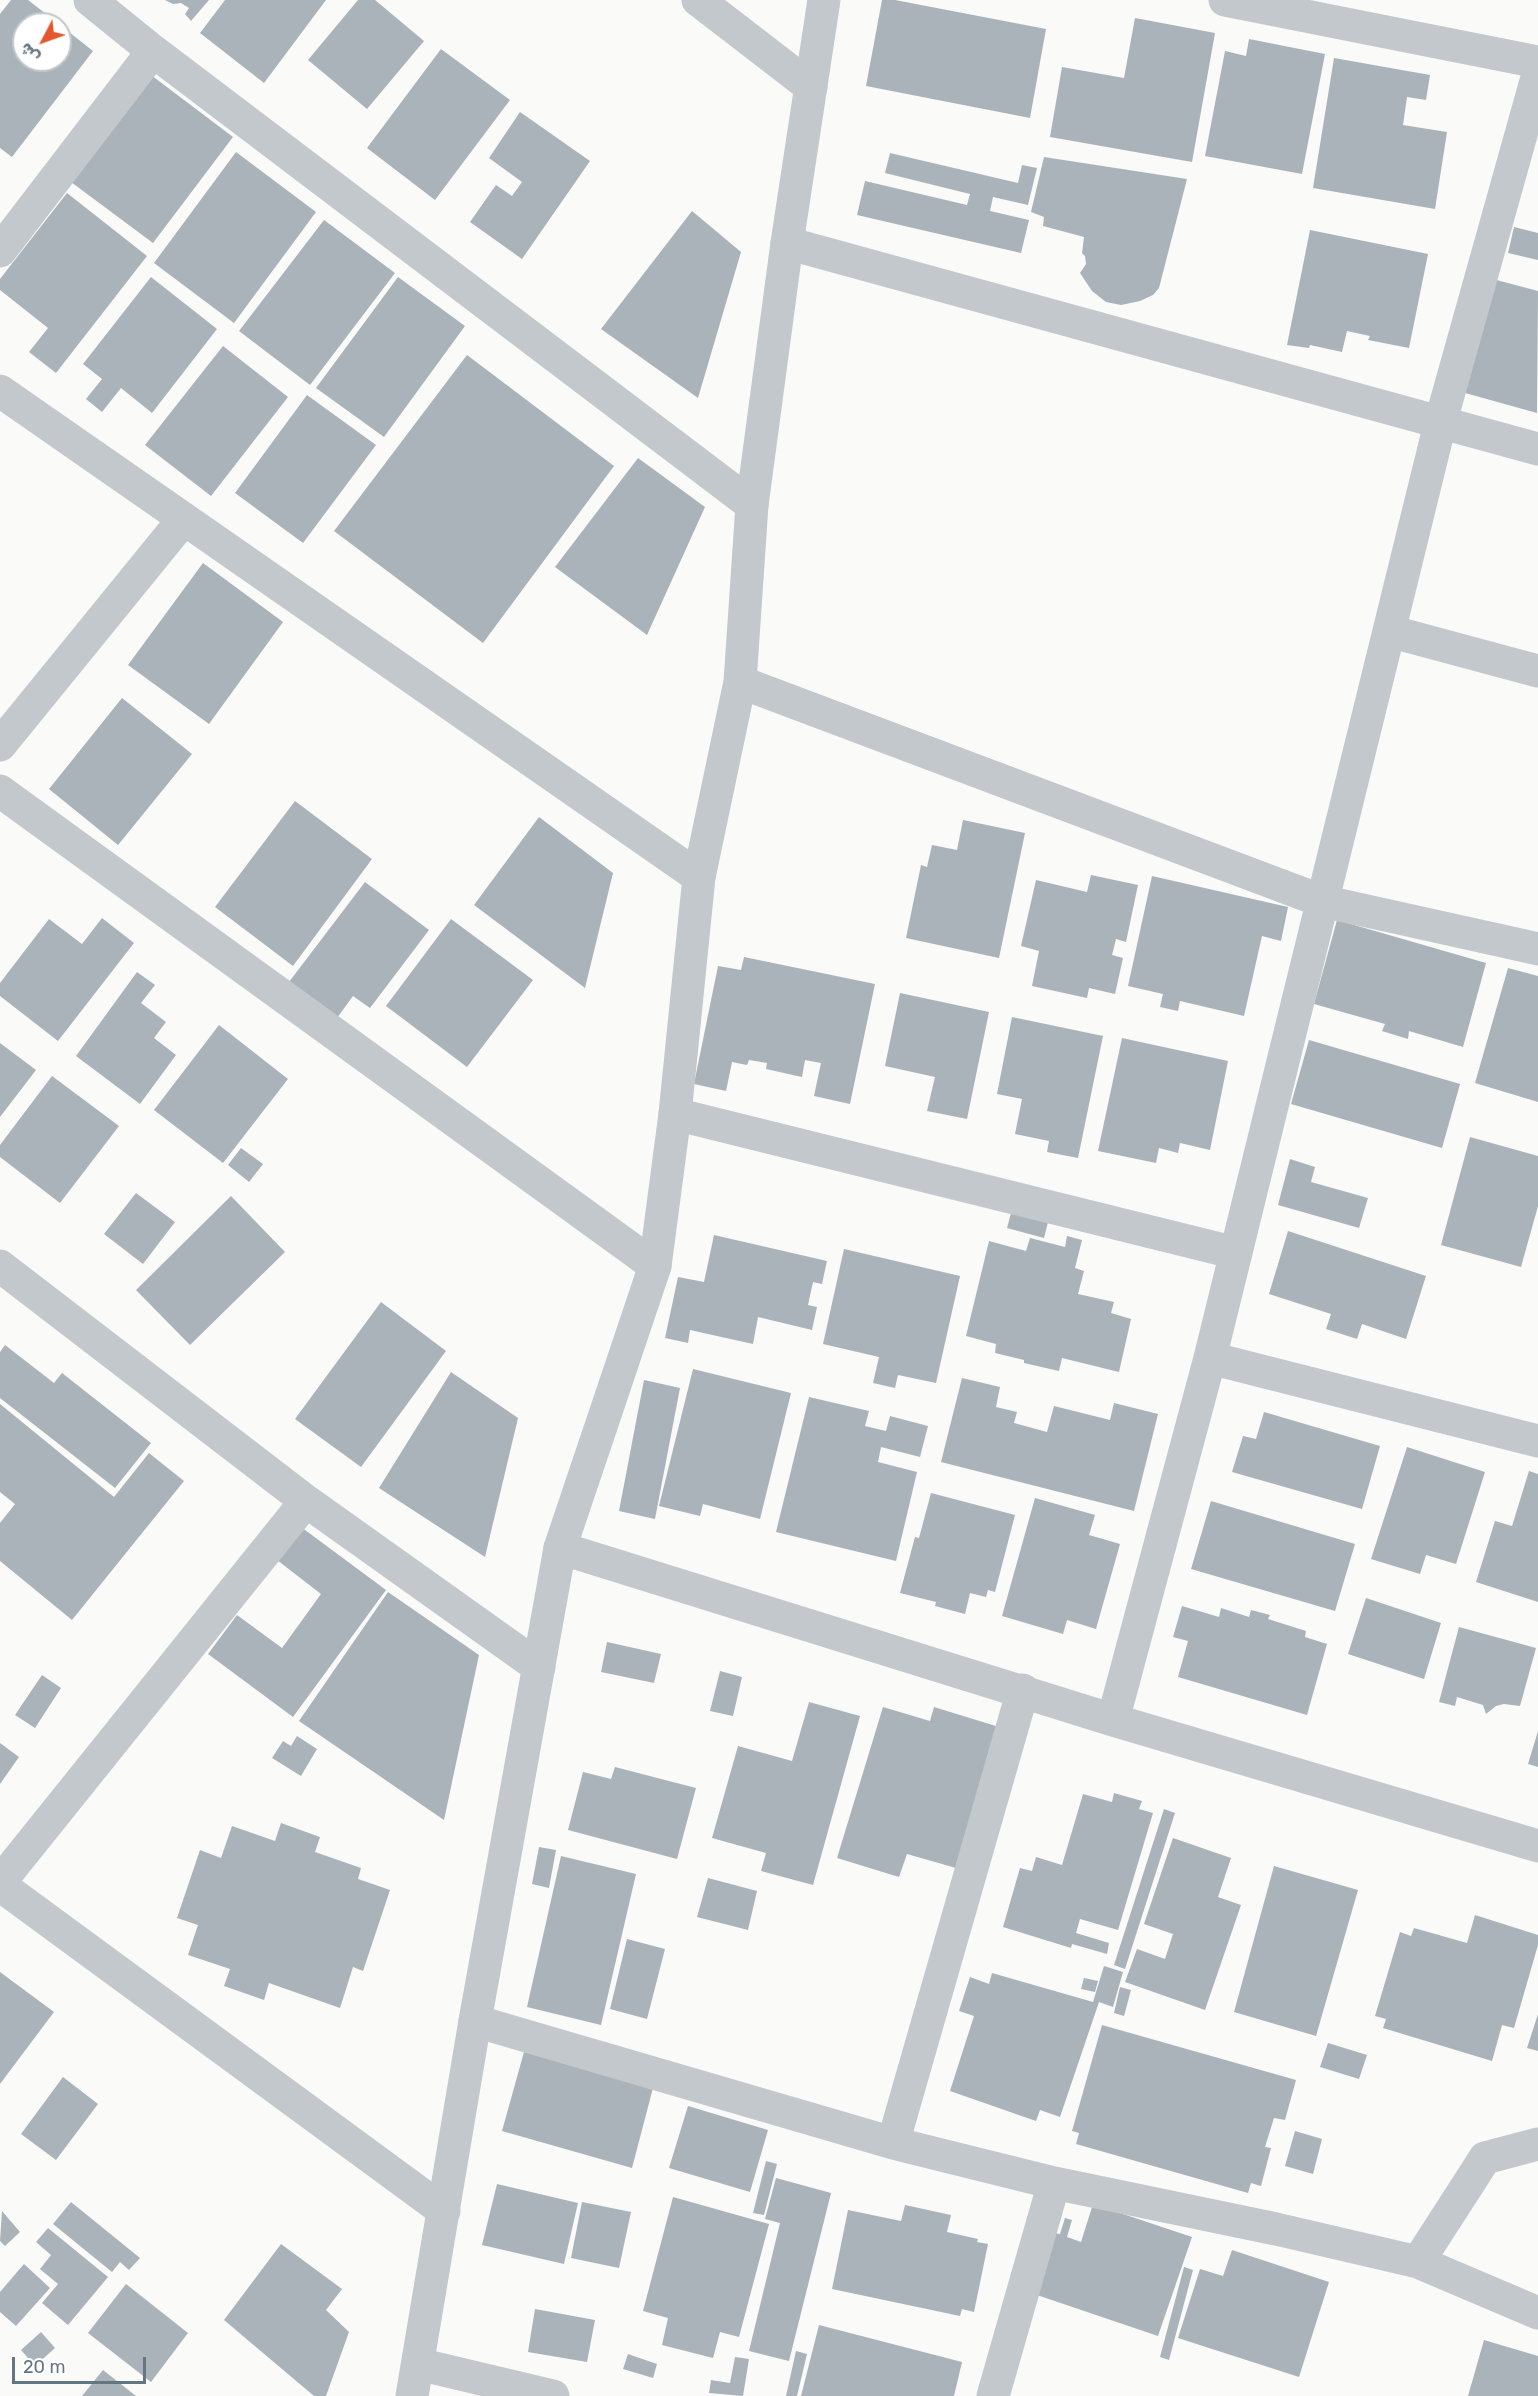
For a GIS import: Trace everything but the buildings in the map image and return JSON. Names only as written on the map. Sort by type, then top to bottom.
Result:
[{"type":"street","points":[[90,0],[153,51],[752,505]]},
{"type":"street","points":[[698,0],[811,87]]},
{"type":"street","points":[[412,2396],[475,2021],[560,1548],[654,1266],[675,1114],[699,877],[740,682],[752,505],[824,0]]},
{"type":"street","points":[[1225,0],[1538,62]]},
{"type":"street","points":[[0,251],[153,51]]},
{"type":"street","points":[[1113,1720],[1210,1358],[1440,424],[1538,74]]},
{"type":"street","points":[[788,243],[1440,424],[1538,449]]},
{"type":"street","points":[[0,391],[699,877]]},
{"type":"street","points":[[0,745],[183,520]]},
{"type":"street","points":[[1389,630],[1538,671]]},
{"type":"street","points":[[740,682],[1322,901],[1538,949]]},
{"type":"street","points":[[0,790],[654,1266]]},
{"type":"street","points":[[675,1114],[1236,1253]]},
{"type":"street","points":[[0,1266],[306,1501],[539,1667]]},
{"type":"street","points":[[1210,1358],[1538,1441]]},
{"type":"street","points":[[306,1501],[0,1883],[444,2211]]},
{"type":"street","points":[[560,1548],[1023,1690],[1113,1720],[1538,1846]]},
{"type":"street","points":[[893,2144],[1023,1690]]},
{"type":"street","points":[[475,2021],[893,2144],[1054,2183],[1276,2229],[1418,2262],[1538,2313]]},
{"type":"street","points":[[1418,2262],[1485,2158],[1538,2144]]},
{"type":"street","points":[[993,2396],[1054,2183]]},
{"type":"street","points":[[418,2364],[553,2396]]}]
